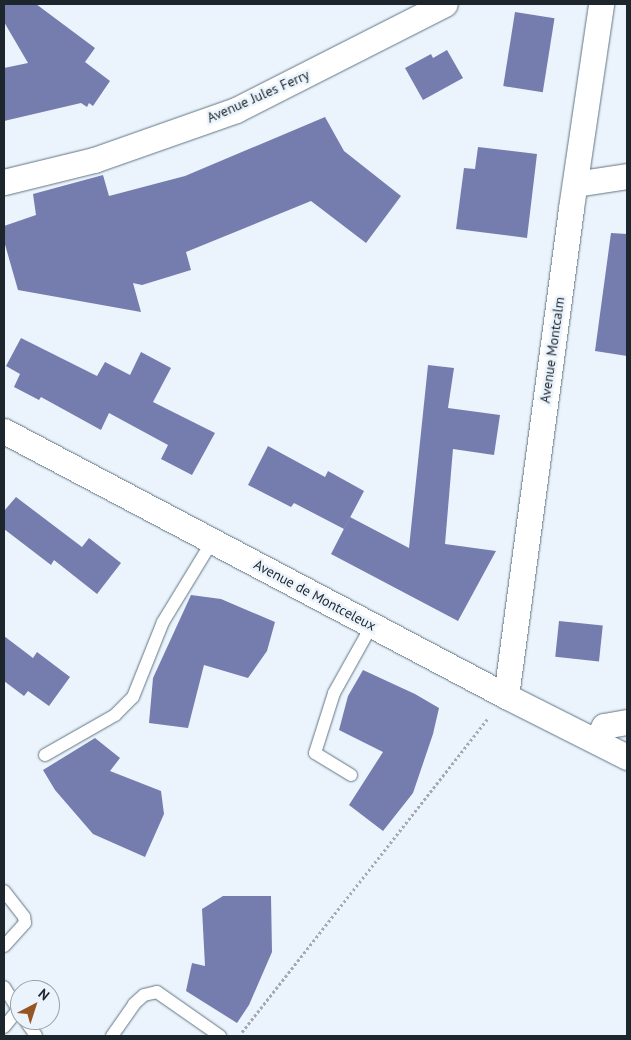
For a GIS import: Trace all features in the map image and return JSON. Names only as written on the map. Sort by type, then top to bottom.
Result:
[{"type":"street","name":"Avenue Jules Ferry","points":[[4,182],[94,160],[236,110],[444,4]]},
{"type":"street","name":"Avenue Montcalm","points":[[506,696],[601,4]]},
{"type":"street","points":[[575,184],[627,176]]},
{"type":"street","name":"Avenue de Montceleux","points":[[4,431],[506,696],[627,757]]},
{"type":"street","points":[[596,741],[604,726],[627,722]]},
{"type":"lane","points":[[45,755],[115,715],[133,697],[163,622],[213,540]]},
{"type":"lane","points":[[351,775],[315,753],[334,692],[372,625]]},
{"type":"lane","points":[[4,891],[24,917],[25,923],[4,946]]},
{"type":"lane","points":[[112,1036],[134,1004],[144,995],[157,992],[220,1036]]},
{"type":"path","points":[[238,1036],[506,696]]},
{"type":"building","points":[[4,4],[36,4],[95,48],[85,62],[110,81],[93,106],[89,103],[87,107],[81,103],[4,121],[4,68],[28,63],[4,22]]},
{"type":"building","points":[[515,12],[555,18],[543,92],[503,86]]},
{"type":"building","points":[[447,50],[463,78],[423,100],[405,68],[431,54],[433,58]]},
{"type":"building","points":[[325,117],[344,151],[401,196],[366,243],[311,201],[186,252],[191,270],[142,285],[133,283],[141,312],[18,290],[4,241],[4,226],[36,215],[33,194],[103,175],[109,196],[185,176]]},
{"type":"building","points":[[478,147],[537,154],[527,238],[456,229],[464,168],[475,169]]},
{"type":"building","points":[[611,233],[627,234],[627,356],[595,351]]},
{"type":"building","points":[[21,338],[97,376],[105,362],[130,375],[141,352],[171,368],[153,402],[215,433],[192,475],[161,459],[168,445],[109,413],[101,430],[41,397],[39,400],[14,387],[20,374],[6,366]]},
{"type":"building","points":[[428,365],[454,368],[448,408],[500,415],[494,455],[453,449],[445,544],[496,551],[458,621],[331,554],[350,517],[409,548]]},
{"type":"building","points":[[268,446],[325,477],[328,471],[364,491],[344,529],[294,503],[291,507],[248,485]]},
{"type":"building","points":[[16,497],[82,547],[89,538],[121,563],[97,594],[54,560],[51,565],[4,529],[4,511]]},
{"type":"building","points":[[191,595],[221,599],[275,622],[267,651],[248,678],[204,665],[188,728],[149,723],[153,678]]},
{"type":"building","points":[[559,621],[603,626],[599,661],[555,657]]},
{"type":"building","points":[[4,636],[33,658],[37,652],[70,677],[49,706],[28,691],[24,696],[4,681]]},
{"type":"building","points":[[363,670],[415,694],[439,708],[433,734],[413,793],[383,831],[349,805],[383,752],[339,730],[348,696]]},
{"type":"building","points":[[95,738],[120,758],[110,771],[161,791],[164,814],[145,857],[93,834],[55,790],[43,770]]},
{"type":"building","points":[[223,896],[271,896],[272,952],[249,1005],[237,1023],[186,991],[192,963],[205,966],[202,909]]}]
